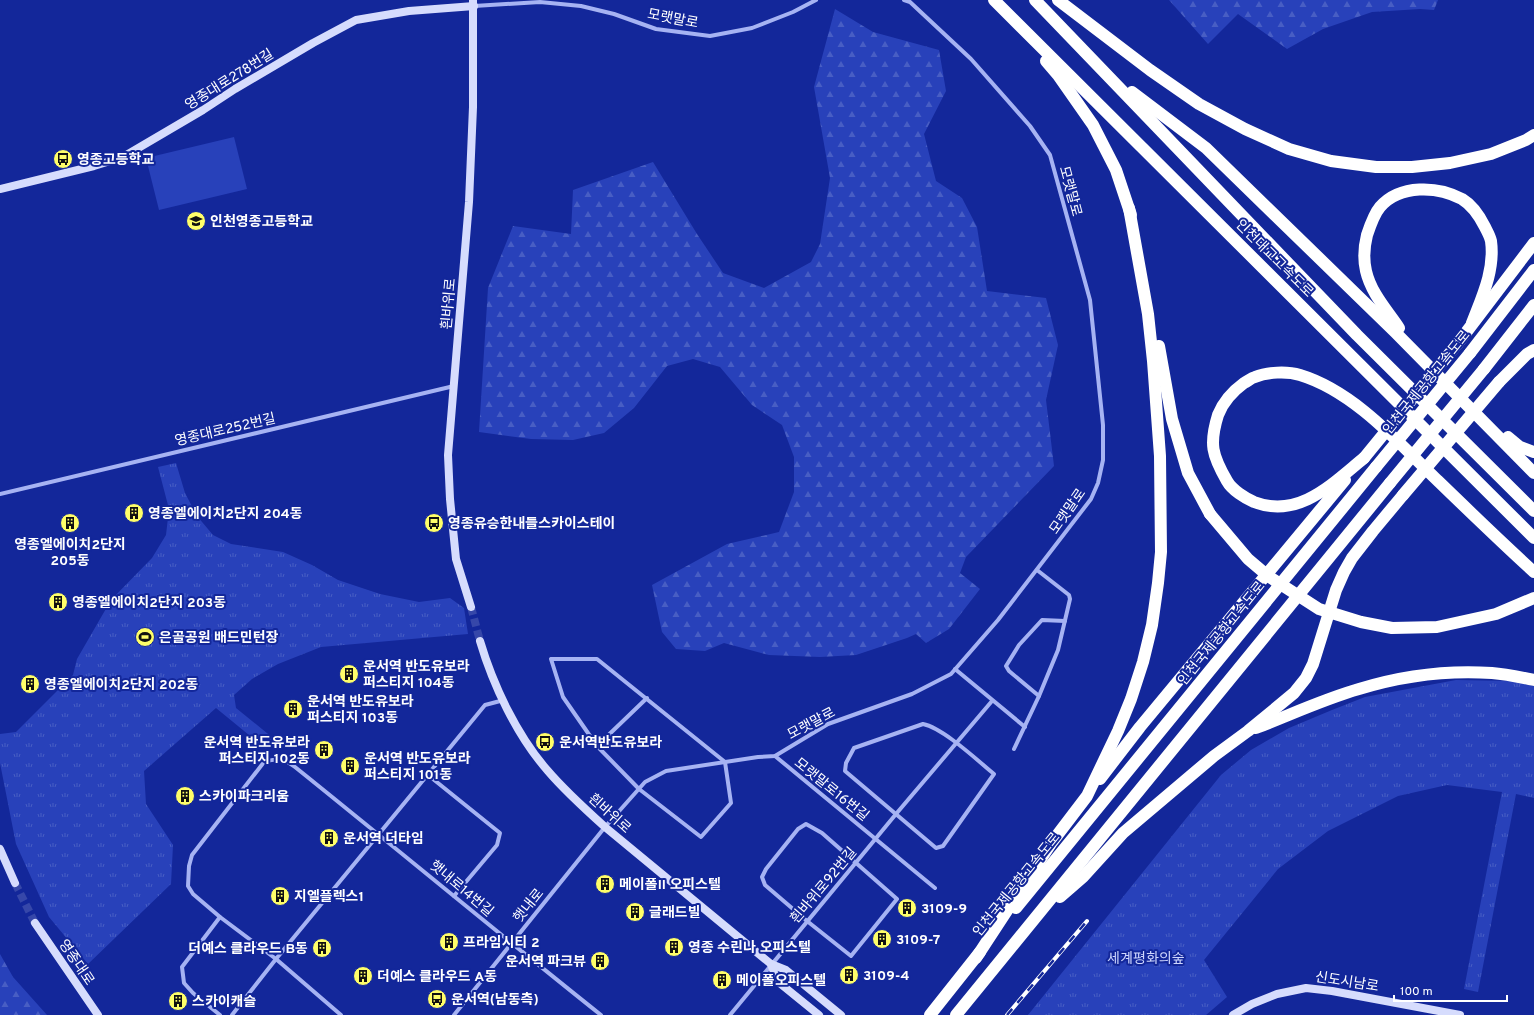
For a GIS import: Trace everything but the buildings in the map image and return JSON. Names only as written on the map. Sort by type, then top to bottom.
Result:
[{"type":"highway","name":"인천대교고속도로","points":[[1035,0],[1104,70],[1357,335],[1534,511]]},
{"type":"highway","points":[[1058,0],[1150,70],[1199,104],[1245,129],[1289,149],[1331,161],[1376,167],[1412,167],[1450,163],[1490,154],[1526,140],[1534,135]]},
{"type":"highway","name":"인천대교고속도로","points":[[997,2],[1534,538]]},
{"type":"highway","points":[[997,2],[1058,75],[1093,125],[1116,170],[1145,259],[1172,419],[1188,473],[1210,514],[1248,559],[1268,576],[1319,609],[1361,622],[1392,628],[1437,627],[1496,614],[1534,598]]},
{"type":"highway","points":[[1104,70],[1206,148],[1395,332],[1534,473]]},
{"type":"highway","points":[[1472,323],[1486,288],[1491,264],[1491,240],[1480,216],[1463,200],[1442,191],[1417,189],[1396,195],[1380,207],[1370,227],[1363,249],[1366,271],[1374,293],[1411,344],[1455,394],[1520,447],[1534,452]]},
{"type":"highway","points":[[1087,796],[1131,700],[1143,662],[1152,624],[1161,552],[1162,522],[1160,456],[1152,346],[1144,285],[1129,208]]},
{"type":"highway","points":[[976,958],[1052,842],[1145,721],[1458,343],[1534,243]]},
{"type":"highway","name":"인천국제공항고속도로","points":[[930,1015],[1470,353],[1534,270]]},
{"type":"highway","points":[[956,1015],[1484,369],[1534,305]]},
{"type":"highway","points":[[1035,919],[1083,877],[1123,833],[1214,756],[1248,732],[1294,693],[1306,678],[1318,650],[1334,596],[1344,572],[1352,558],[1499,382],[1527,354],[1534,350]]},
{"type":"highway","points":[[1364,458],[1310,499],[1286,507],[1266,506],[1247,499],[1228,484],[1218,466],[1212,450],[1213,430],[1221,408],[1235,389],[1255,377],[1274,373],[1298,374],[1328,386],[1374,419],[1469,512],[1534,572]]},
{"type":"highway","points":[[1248,732],[1357,689],[1381,682],[1431,674],[1462,672],[1492,673],[1534,680]]},
{"type":"street","name":"모랫말로","points":[[474,3],[540,2],[581,6],[614,14],[656,29],[710,36],[752,28],[793,12],[816,0]]},
{"type":"street","name":"모랫말로","points":[[605,827],[645,782],[666,771],[775,756],[828,724],[912,694],[951,674],[998,620],[1037,570],[1091,499],[1098,483],[1103,460],[1104,425],[1090,300],[1050,155],[1030,126],[971,59],[910,2],[904,0]]},
{"type":"street","name":"영종대로278번길","points":[[0,189],[94,166],[123,157],[313,43],[356,20],[409,11],[474,3]]},
{"type":"street","name":"흰바위로","points":[[471,607],[456,559],[450,499],[448,455],[469,202],[473,107],[474,3]]},
{"type":"street","name":"영종대로252번길","points":[[0,494],[454,386]]},
{"type":"street","points":[[1014,749],[1039,696],[1058,650],[1070,599],[1069,595],[1037,570]]},
{"type":"street","points":[[1039,696],[1009,671],[1006,666],[1019,645],[1042,620],[1066,621]]},
{"type":"street","name":"흰바위로","points":[[480,641],[487,663],[518,729],[547,771],[585,810],[605,827],[771,964],[786,970],[841,1015]]},
{"type":"street","points":[[598,659],[725,762],[731,803],[701,837],[639,789],[597,746],[563,697],[551,660],[598,659]]},
{"type":"street","points":[[955,669],[1025,727]]},
{"type":"street","points":[[597,746],[647,698]]},
{"type":"street","points":[[232,1015],[276,959],[485,706],[504,700]]},
{"type":"street","name":"모랫말로16번길","points":[[876,839],[992,701]]},
{"type":"street","name":"모랫말로16번길","points":[[923,724],[931,725],[994,774],[943,846],[936,848],[896,814],[845,770],[846,763],[854,748],[923,724]]},
{"type":"street","name":"모랫말로16번길","points":[[775,756],[935,888]]},
{"type":"street","name":"햇내로14번길","points":[[220,917],[193,894],[188,886],[189,866],[192,855],[264,762],[274,759],[286,761],[379,835],[511,944],[601,1015]]},
{"type":"street","points":[[428,775],[500,834],[497,845],[454,896]]},
{"type":"street","points":[[806,824],[822,834],[856,862],[897,899],[851,956],[807,921],[765,885],[762,876],[798,829],[806,824]]},
{"type":"street","name":"햇내로","points":[[454,1015],[605,827]]},
{"type":"street","name":"흰바위로92번길","points":[[730,1015],[876,839]]},
{"type":"street","points":[[0,849],[15,883]]},
{"type":"street","points":[[220,1015],[192,993],[184,983],[182,967],[220,917],[276,959],[341,1015]]},
{"type":"street","name":"영종대로","points":[[35,923],[98,1015]]},
{"type":"street","name":"흰바위로","points":[[771,964],[777,981],[819,1015]]},
{"type":"street","name":"신도시남로","points":[[1233,1015],[1252,1004],[1277,994],[1306,988],[1332,991],[1460,1015]]},
{"type":"green space","points":[[1169,0],[1438,0],[1434,10],[1420,9],[1372,12],[1323,29],[1287,49],[1238,14],[1208,44]]},
{"type":"green space","points":[[835,9],[873,32],[939,50],[946,91],[924,134],[936,181],[962,198],[977,227],[987,291],[1046,298],[1058,345],[1046,400],[1054,466],[966,557],[960,573],[980,589],[949,629],[926,643],[916,634],[856,655],[820,657],[769,655],[724,643],[705,651],[676,649],[662,632],[652,585],[727,544],[779,532],[794,492],[794,457],[782,425],[752,405],[720,367],[693,359],[667,366],[634,408],[604,433],[573,440],[531,439],[479,432],[488,288],[513,226],[571,234],[573,190],[653,162],[723,273],[764,288],[811,262],[820,244],[830,178],[814,87]]},
{"type":"green space","points":[[234,137],[247,189],[159,210],[146,158]]},
{"type":"green space","points":[[176,463],[185,493],[197,516],[213,535],[231,544],[283,552],[312,565],[338,580],[380,594],[419,602],[450,598],[464,608],[468,634],[321,647],[278,664],[252,679],[234,695],[236,708],[273,738],[266,749],[216,708],[144,771],[146,804],[173,845],[171,884],[88,964],[49,917],[16,844],[0,763],[0,734],[16,732],[73,675],[77,659],[111,600],[152,558],[166,535],[169,509],[158,467]]},
{"type":"green space","name":"세계평화의숲","points":[[1456,680],[1512,681],[1534,686],[1534,798],[1516,794],[1478,992],[1464,989],[1502,792],[1447,785],[1398,796],[1328,831],[1278,869],[1204,960],[1227,997],[1206,1015],[1028,1015],[1221,775],[1251,750],[1289,728],[1365,697]]},
{"type":"green space","points":[[0,954],[13,977],[47,1015],[0,1015]]},
{"type":"tunnel","points":[[471,607],[480,641]]},
{"type":"tunnel","points":[[15,883],[35,923]]},
{"type":"railway","points":[[1007,1015],[1087,921]]},
{"type":"place","name":"영종고등학교","points":[[63,159]]},
{"type":"place","name":"인천영종고등학교","points":[[196,221]]},
{"type":"place","name":"영종엘에이치2단지 204동","points":[[134,513]]},
{"type":"place","name":"영종엘에이치2단지 205동","points":[[70,523]]},
{"type":"place","name":"영종유승한내들스카이스테이","points":[[434,523]]},
{"type":"place","name":"영종엘에이치2단지 203동","points":[[58,602]]},
{"type":"place","name":"은골공원 배드민턴장","points":[[145,637]]},
{"type":"place","name":"운서역 반도유보라 퍼스티지 104동","points":[[349,674]]},
{"type":"place","name":"영종엘에이치2단지 202동","points":[[30,684]]},
{"type":"place","name":"운서역 반도유보라 퍼스티지 103동","points":[[293,709]]},
{"type":"place","name":"운서역반도유보라","points":[[545,742]]},
{"type":"place","name":"운서역 반도유보라 퍼스티지 102동","points":[[324,750]]},
{"type":"place","name":"운서역 반도유보라 퍼스티지 101동","points":[[350,766]]},
{"type":"place","name":"스카이파크리움","points":[[185,796]]},
{"type":"place","name":"운서역 더타임","points":[[329,838]]},
{"type":"place","name":"메이폴II 오피스텔","points":[[605,884]]},
{"type":"place","name":"지엘플렉스1","points":[[280,896]]},
{"type":"place","name":"3109-9","points":[[907,908]]},
{"type":"place","name":"글래드빌","points":[[635,912]]},
{"type":"place","name":"3109-7","points":[[882,939]]},
{"type":"place","name":"프라임시티 2","points":[[449,942]]},
{"type":"place","name":"영종 수린나 오피스텔","points":[[674,947]]},
{"type":"place","name":"더예스 클라우드 B동","points":[[322,948]]},
{"type":"place","name":"운서역 파크뷰","points":[[600,961]]},
{"type":"place","name":"3109-4","points":[[849,975]]},
{"type":"place","name":"더예스 클라우드 A동","points":[[363,976]]},
{"type":"place","name":"메이폴오피스텔","points":[[722,980]]},
{"type":"place","name":"운서역(남동측)","points":[[437,999]]},
{"type":"place","name":"스카이캐슬","points":[[178,1001]]}]
